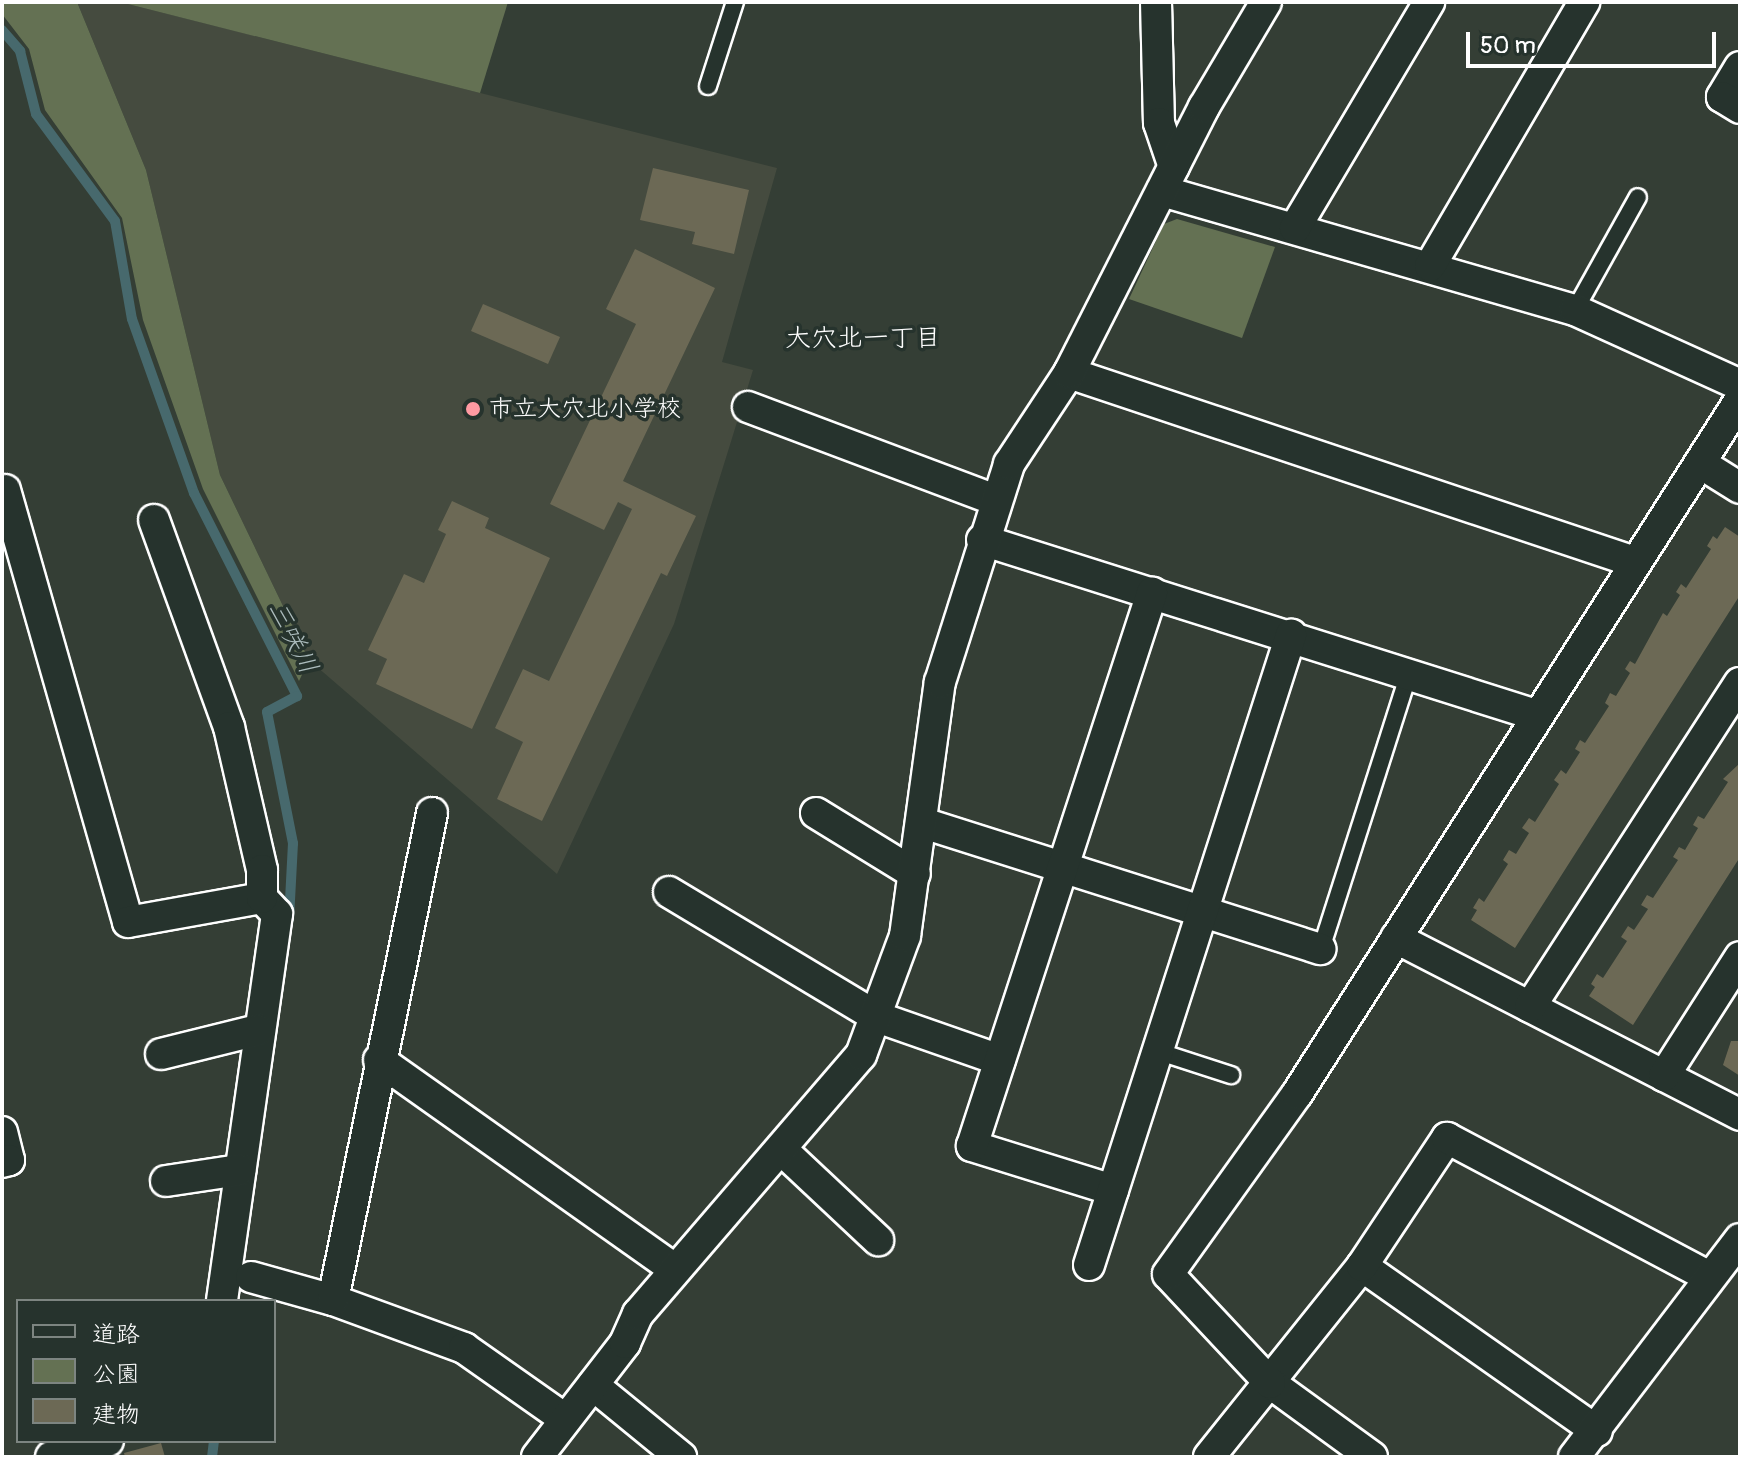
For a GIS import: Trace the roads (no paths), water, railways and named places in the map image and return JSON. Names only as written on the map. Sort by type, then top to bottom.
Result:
[{"type":"street","points":[[1156,2],[1159,123],[1168,179]]},
{"type":"street","points":[[537,1457],[625,1343],[638,1314],[674,1269],[782,1150],[861,1055],[905,936],[923,823],[940,682],[982,540],[1009,464],[1069,373],[1168,179],[1266,2]]},
{"type":"street","points":[[1295,228],[1429,2]]},
{"type":"street","points":[[1430,266],[1584,2]]},
{"type":"street","points":[[1740,67],[1722,97],[1740,108]]},
{"type":"street","points":[[1168,179],[1295,228],[1575,310],[1740,385]]},
{"type":"street","points":[[1069,373],[1635,562]]},
{"type":"street","points":[[1372,1457],[1270,1383],[1168,1274],[1297,1094],[1536,715],[1740,400]]},
{"type":"street","points":[[748,407],[996,500]]},
{"type":"street","points":[[1700,463],[1740,488]]},
{"type":"street","points":[[5,490],[128,922],[262,898]]},
{"type":"street","points":[[154,520],[229,727],[262,870],[262,898],[277,914],[258,1030],[227,1286],[333,1300],[464,1348],[565,1419]]},
{"type":"street","points":[[982,540],[1291,635],[1536,715]]},
{"type":"street","points":[[1113,1190],[972,1146],[1152,593]]},
{"type":"street","points":[[1089,1265],[1291,635]]},
{"type":"street","points":[[1530,1007],[1740,683]]},
{"type":"street","points":[[333,1300],[379,1060],[432,813]]},
{"type":"street","points":[[816,813],[915,874]]},
{"type":"street","points":[[923,823],[1321,949]]},
{"type":"street","points":[[669,892],[877,1017],[1000,1060]]},
{"type":"street","points":[[1396,938],[1740,1115]]},
{"type":"street","points":[[1664,1076],[1740,957]]},
{"type":"street","points":[[161,1054],[258,1030]]},
{"type":"street","points":[[379,1060],[674,1269]]},
{"type":"street","points":[[2,1132],[9,1160],[2,1162]]},
{"type":"street","points":[[1209,1457],[1362,1266],[1447,1138],[1710,1277]]},
{"type":"street","points":[[782,1150],[878,1240]]},
{"type":"street","points":[[166,1181],[240,1170]]},
{"type":"street","points":[[1574,1457],[1597,1431],[1740,1239]]},
{"type":"street","points":[[1362,1266],[1597,1431]]},
{"type":"street","points":[[593,1385],[681,1457]]},
{"type":"street","points":[[63,1450],[98,1443]]},
{"type":"lane","points":[[708,86],[735,2]]},
{"type":"lane","points":[[1575,310],[1638,197]]},
{"type":"lane","points":[[1321,949],[1409,674]]},
{"type":"lane","points":[[1157,1051],[1231,1075]]},
{"type":"waterway","name":"三咲川","points":[[2,30],[20,51],[36,114],[115,221],[132,319],[194,493],[297,696],[267,712],[293,843],[289,919]]},
{"type":"waterway","name":"三咲川","points":[[212,1457],[214,1443]]},
{"type":"place","name":"市立大穴北小学校","points":[[473,409]]},
{"type":"district","name":"大穴北一丁目","points":[[863,339]]}]
